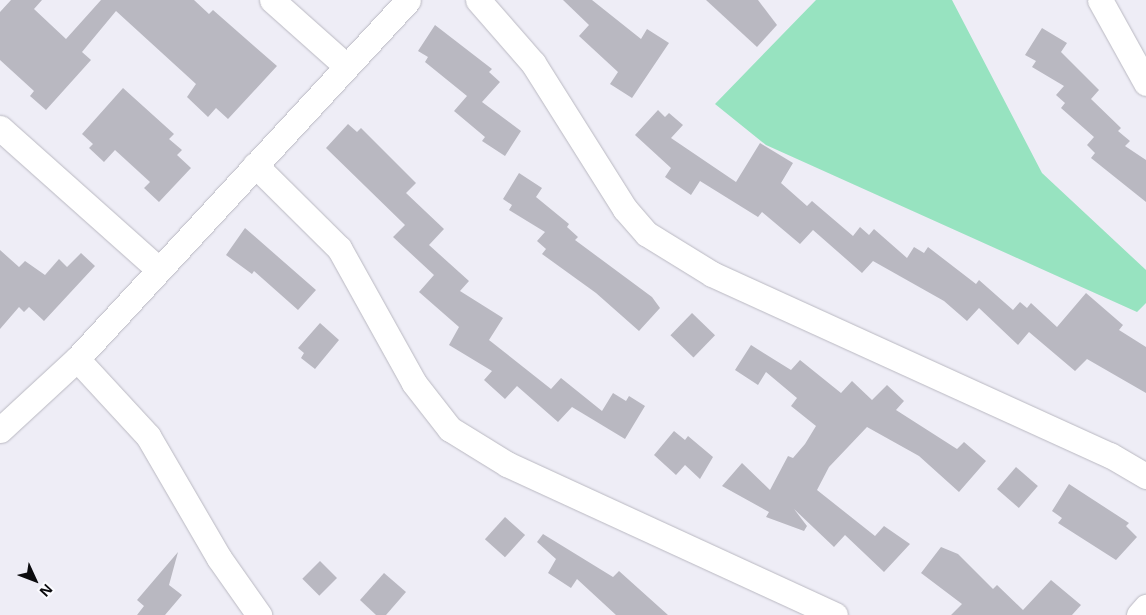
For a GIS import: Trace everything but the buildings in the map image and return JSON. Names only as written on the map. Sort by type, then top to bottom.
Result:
[{"type":"street","points":[[272,0],[346,66]]},
{"type":"street","points":[[0,430],[77,359],[408,0]]},
{"type":"street","points":[[478,0],[533,63],[625,210],[647,234],[712,274],[1110,455],[1146,476]]},
{"type":"street","points":[[1100,0],[1146,83]]},
{"type":"street","points":[[0,128],[158,269]]},
{"type":"street","points":[[256,164],[339,248],[414,383],[450,429],[507,464],[835,615]]},
{"type":"street","points":[[77,359],[148,436],[219,558],[259,615]]},
{"type":"street","points":[[1139,615],[1146,607]]},
{"type":"green space","points":[[816,0],[952,0],[1042,173],[1146,270],[1146,303],[1137,312],[766,145],[715,104]]}]
